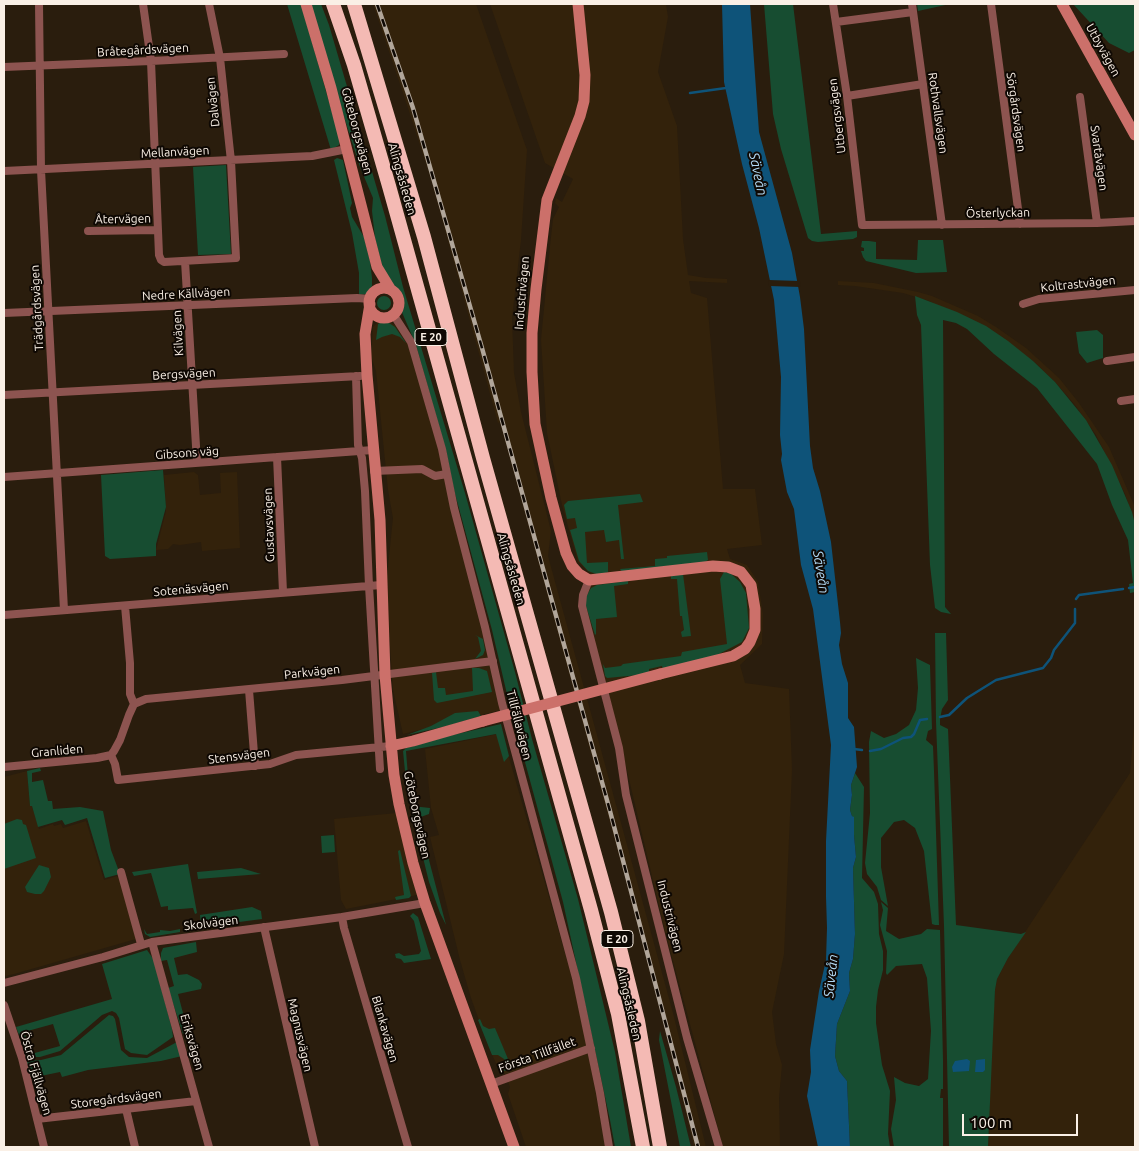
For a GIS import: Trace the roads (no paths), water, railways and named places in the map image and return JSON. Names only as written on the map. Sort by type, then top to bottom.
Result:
[{"type":"highway","name":"Alingsåsleden","points":[[333,4],[354,66],[389,186],[591,910],[618,1014],[642,1147]]},
{"type":"highway","name":"E 20","points":[[354,4],[424,237],[483,458],[610,912],[638,1021],[660,1147]]},
{"type":"street","name":"Trädgårdsvägen","points":[[39,4],[41,170],[64,610]]},
{"type":"street","points":[[143,4],[151,62],[161,260],[185,261]]},
{"type":"street","name":"Dalvägen","points":[[185,261],[236,258],[231,161],[220,58],[209,4]]},
{"type":"street","name":"Göteborgsvägen","points":[[306,4],[331,88],[377,267],[390,290]]},
{"type":"street","name":"Industrivägen","points":[[578,4],[585,76],[584,101],[580,116],[547,200],[535,298],[532,372],[535,424],[566,554],[572,566],[588,580],[582,595],[582,606],[619,748],[626,795],[687,1038],[719,1147]]},
{"type":"street","name":"Utbergsvägen","points":[[833,4],[848,96],[862,225]]},
{"type":"street","name":"Rothvallsvägen","points":[[912,4],[942,224]]},
{"type":"street","name":"Sörgårdsvägen","points":[[991,4],[1020,224]]},
{"type":"street","name":"Utbyvägen","points":[[1062,4],[1135,135]]},
{"type":"street","points":[[836,22],[913,12]]},
{"type":"street","name":"Bråtegårdsvägen","points":[[4,67],[151,62],[284,54]]},
{"type":"street","points":[[848,96],[923,84]]},
{"type":"street","name":"Svartåvägen","points":[[1080,97],[1097,222]]},
{"type":"street","name":"Mellanvägen","points":[[4,171],[231,161],[319,155],[347,150]]},
{"type":"street","name":"Österlyckan","points":[[862,225],[1135,221]]},
{"type":"street","name":"Återvägen","points":[[88,232],[158,230]]},
{"type":"street","name":"Kilvägen","points":[[185,261],[197,463]]},
{"type":"street","name":"Göteborgsvägen","points":[[377,267],[365,334],[366,340],[356,414],[358,445],[365,491],[368,586],[399,804],[413,864],[425,903],[514,1147]]},
{"type":"street","points":[[366,340],[374,323],[388,315],[398,308],[396,294],[381,288],[371,299],[373,312],[388,315]]},
{"type":"street","name":"Koltrastvägen","points":[[1023,304],[1039,299],[1135,290]]},
{"type":"street","name":"Nedre Källvägen","points":[[4,313],[357,298],[371,299]]},
{"type":"street","name":"Tillfällavägen","points":[[388,315],[406,332],[416,358],[442,449],[454,508],[517,762],[564,929],[591,1048],[609,1147]]},
{"type":"street","points":[[1106,361],[1135,357]]},
{"type":"street","name":"Göteborgsvägen","points":[[361,376],[373,450],[380,520],[380,769]]},
{"type":"street","name":"Bergsvägen","points":[[4,396],[361,376]]},
{"type":"street","points":[[1121,401],[1135,399]]},
{"type":"street","name":"Gibsons väg","points":[[4,476],[56,474],[373,450]]},
{"type":"street","name":"Gustavsvägen","points":[[277,457],[283,592]]},
{"type":"street","points":[[374,471],[422,470],[435,476],[447,474]]},
{"type":"street","points":[[391,746],[413,742],[660,674],[734,656],[745,649],[753,636],[756,620],[753,594],[746,578],[735,569],[721,566],[588,580]]},
{"type":"street","name":"Sotenäsvägen","points":[[4,615],[381,585]]},
{"type":"street","points":[[111,754],[120,740],[128,715],[134,704],[130,694],[130,663],[125,606]]},
{"type":"street","name":"Parkvägen","points":[[134,704],[146,700],[380,676],[493,661]]},
{"type":"street","points":[[249,690],[256,766]]},
{"type":"street","name":"Stensvägen","points":[[111,754],[118,780],[256,766],[275,763],[296,755],[391,746]]},
{"type":"street","name":"Granliden","points":[[4,767],[98,758],[111,754]]},
{"type":"street","points":[[121,872],[141,944]]},
{"type":"street","name":"Skolvägen","points":[[4,983],[103,957],[141,944],[342,918],[425,903]]},
{"type":"street","name":"Blankavägen","points":[[342,918],[408,1147]]},
{"type":"street","name":"Magnusvägen","points":[[264,927],[315,1147]]},
{"type":"street","name":"Eriksvägen","points":[[152,942],[209,1147]]},
{"type":"street","name":"Östra Fjällvägen","points":[[4,1005],[22,1058],[44,1147]]},
{"type":"street","name":"Första Tillfället","points":[[491,1084],[591,1048]]},
{"type":"street","name":"Storegårdsvägen","points":[[38,1119],[196,1101]]},
{"type":"street","points":[[126,1109],[135,1147]]},
{"type":"water","name":"Säveån","points":[[722,4],[750,4],[759,132],[792,253],[800,297],[804,329],[810,446],[813,468],[831,542],[841,633],[839,645],[848,683],[848,718],[854,727],[857,767],[851,785],[850,810],[854,817],[856,857],[853,868],[855,934],[853,959],[849,973],[850,991],[837,1024],[835,1056],[839,1071],[847,1081],[850,1147],[818,1147],[807,1096],[811,1072],[810,1050],[826,960],[826,841],[831,745],[813,609],[801,565],[794,509],[787,492],[781,460],[781,377],[774,300],[724,82]]},
{"type":"water","points":[[967,1059],[970,1061],[969,1071],[953,1072],[952,1067],[955,1061]]},
{"type":"water","points":[[985,1059],[985,1070],[983,1072],[975,1072],[976,1060]]},
{"type":"waterway","points":[[690,93],[726,88]]},
{"type":"waterway","points":[[1129,588],[1135,587]]},
{"type":"waterway","points":[[1076,599],[1079,595],[1123,589]]},
{"type":"waterway","points":[[940,717],[949,715],[967,698],[996,680],[1043,668],[1075,623],[1075,609]]},
{"type":"waterway","points":[[870,751],[881,749],[903,738],[911,737],[920,720],[927,719]]},
{"type":"waterway","points":[[854,749],[862,750]]},
{"type":"railway","points":[[377,4],[413,108],[482,348],[610,811],[698,1147]]}]
